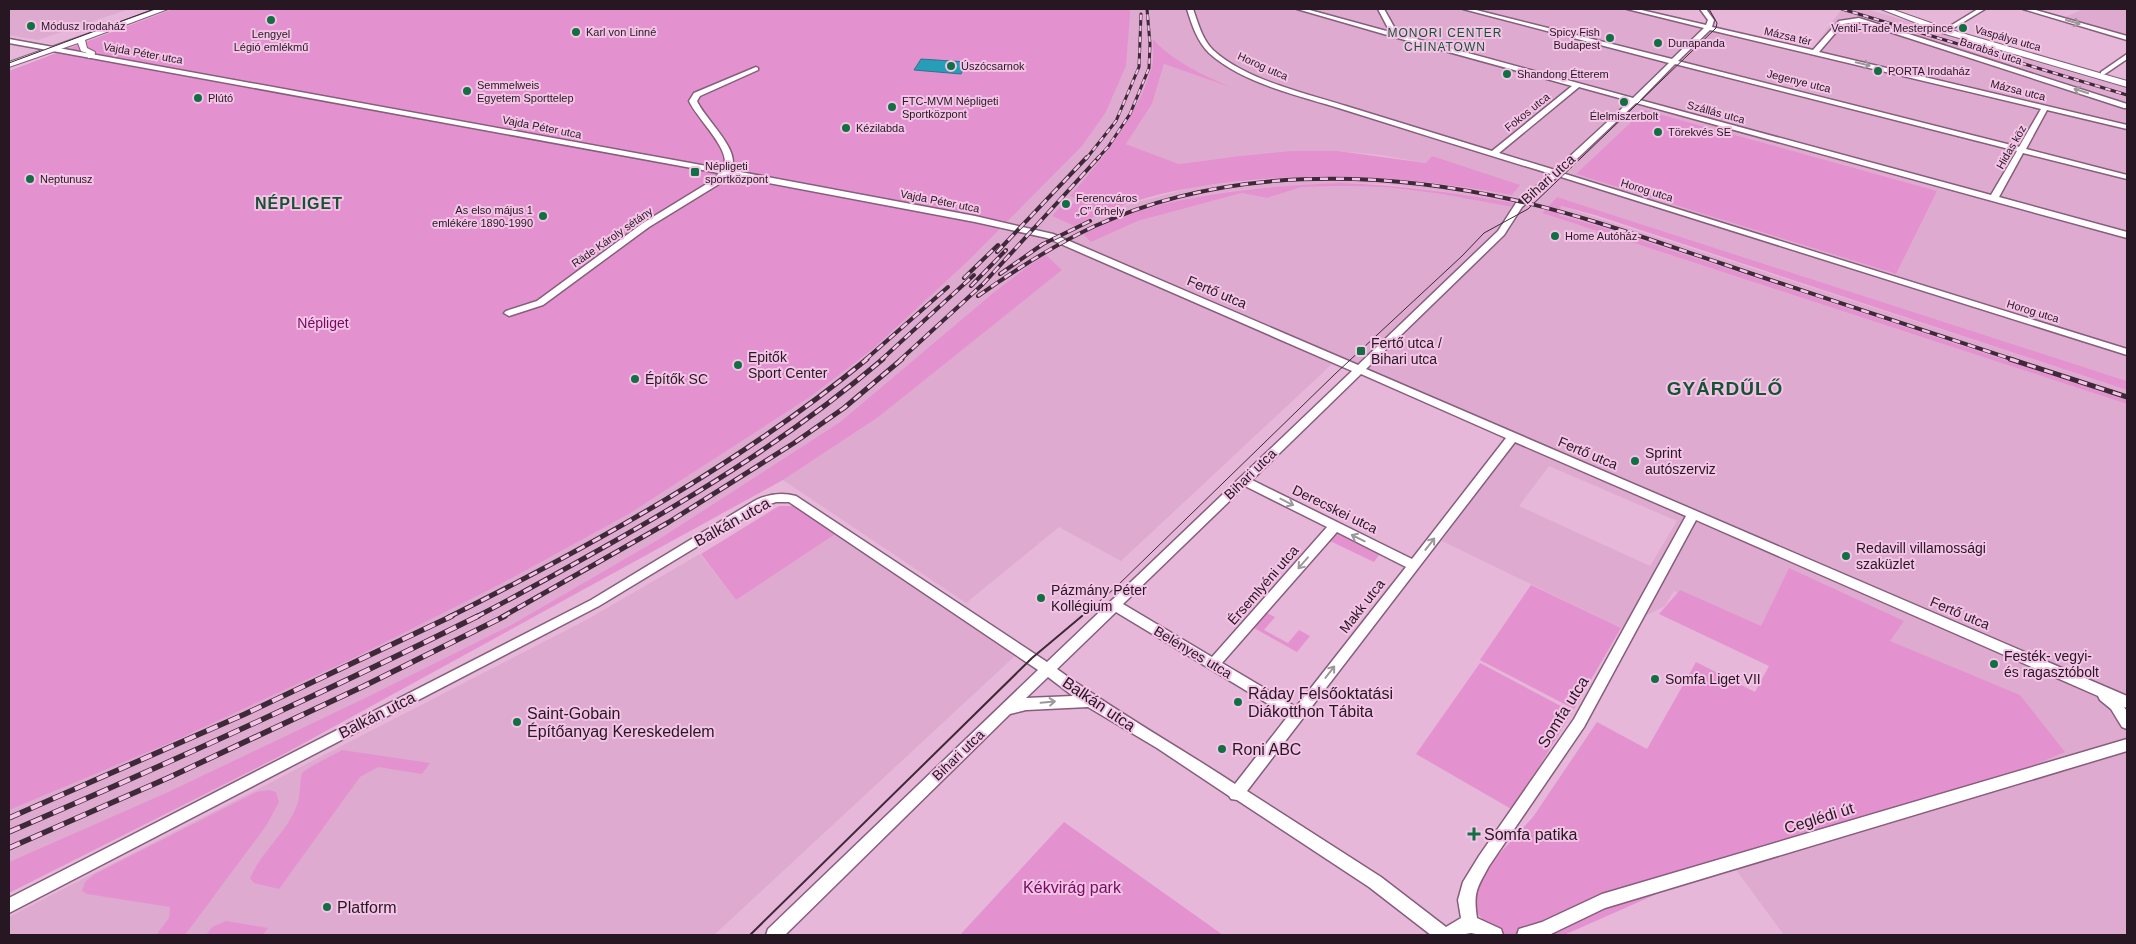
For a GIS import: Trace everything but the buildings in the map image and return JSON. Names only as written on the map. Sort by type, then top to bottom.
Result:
[{"type":"main road","points":[[9,56],[140,9]]},
{"type":"main road","points":[[9,65],[164,9]]},
{"type":"main road","name":"Vaspálya utca","points":[[1885,9],[1947,30],[2127,82]]},
{"type":"main road","name":"Vaspálya utca","points":[[1893,9],[1947,30]]},
{"type":"main road","points":[[80,39],[84,48],[91,52],[91,56]]},
{"type":"street","name":"Horog utca","points":[[1190,9],[1196,29],[1205,45],[1220,58],[1281,87],[1492,155],[1556,173],[2127,352]]},
{"type":"street","name":"Szállás utca","points":[[1300,9],[1576,86],[2127,235]]},
{"type":"street","points":[[1381,9],[1396,36]]},
{"type":"street","name":"Jegenye utca","points":[[1466,9],[2127,177]]},
{"type":"street","points":[[1630,9],[1709,27],[1711,20],[1703,9]]},
{"type":"street","points":[[1947,30],[1982,9]]},
{"type":"street","points":[[2026,9],[2127,38]]},
{"type":"street","name":"Mázsa tér","points":[[1709,27],[1816,52],[1841,22],[1848,20]]},
{"type":"street","name":"Barabás utca","points":[[1848,20],[1859,20],[1899,32],[2127,106]]},
{"type":"street","name":"Bihari utca","points":[[774,935],[1501,233],[1519,205],[1556,173],[1709,27]]},
{"type":"street","name":"Vajda Péter utca","points":[[9,41],[999,224],[1050,236],[1069,244]]},
{"type":"street","name":"Mázsa utca","points":[[1816,52],[2127,127]]},
{"type":"street","points":[[2102,74],[2127,57]]},
{"type":"street","points":[[725,172],[730,164],[729,154],[712,127],[695,108],[693,101],[697,95],[756,69]]},
{"type":"street","name":"Fokos utca","points":[[1492,155],[1576,86]]},
{"type":"street","name":"Hidas köz","points":[[1994,198],[2023,150],[2045,108]]},
{"type":"street","name":"Räde Károly sétány","points":[[509,313],[540,303],[646,226],[716,182],[725,172]]},
{"type":"street","name":"Fertő utca","points":[[1069,244],[2127,702]]},
{"type":"street","name":"Makk utca","points":[[1236,794],[1296,714],[1513,437]]},
{"type":"street","name":"Derecskei utca","points":[[1244,480],[1413,565]]},
{"type":"street","name":"Balkán utca","points":[[9,906],[595,603],[770,499],[784,497],[792,499],[1048,669],[1090,701],[1162,744],[1236,794],[1375,882],[1443,935]]},
{"type":"street","name":"Somfa utca","points":[[1470,924],[1466,900],[1469,887],[1484,861],[1579,723],[1693,514]]},
{"type":"street","name":"Érsemlyéni utca","points":[[1212,664],[1335,526]]},
{"type":"street","name":"Belényes utca","points":[[1115,605],[1296,714]]},
{"type":"street","points":[[2097,688],[2116,705],[2127,723]]},
{"type":"street","points":[[1006,709],[1026,704],[1090,701]]},
{"type":"street","name":"Ceglédi út","points":[[1525,935],[1545,929],[1602,901],[2127,746]]},
{"type":"street","points":[[1449,935],[1455,928],[1470,924],[1479,926],[1495,935]]},
{"type":"shaded area","points":[[9,9],[129,9],[38,40],[9,35]]},
{"type":"shaded area","points":[[1130,9],[1643,9],[1813,48],[1841,10],[1837,9],[1867,9],[2127,88],[2127,381],[1557,197],[1542,213],[2127,404],[2127,935],[1784,935],[1731,863],[1787,665],[1748,626],[1674,591],[1665,606],[1621,628],[1442,541],[1514,441],[1332,364],[1121,561],[1059,527],[966,603],[783,480],[877,418],[993,293],[840,422],[659,539],[511,625],[367,697],[168,792],[9,862],[9,771],[174,741],[354,658],[501,584],[629,514],[810,397],[873,349],[967,262],[1106,112],[1126,66]],"holes":[[[1154,40],[1184,65],[1222,84],[1164,64],[1152,104],[1126,144],[1179,164],[1289,151],[1338,151],[1380,155],[1426,163],[1512,194],[1437,182],[1336,175],[1197,186],[1116,208],[1074,226],[1052,216],[1060,207],[1068,208],[1079,199],[1070,196],[1105,155],[1131,117],[1152,69]],[[1617,136],[1895,274],[1577,174]],[[1341,183],[1386,184],[1514,203],[1512,206],[1386,187],[1302,187],[1267,198],[1242,193],[1138,221],[1091,242],[1169,203],[1203,195],[1250,189]],[[1549,466],[1677,521],[1650,566],[1519,506]]]},
{"type":"shaded area","points":[[2084,9],[2127,9],[2127,35],[2065,17]]},
{"type":"shaded area","points":[[1561,206],[2127,390],[2127,400],[1598,226],[1559,215]]},
{"type":"shaded area","points":[[837,533],[1016,655],[714,935],[9,935],[9,917],[588,619],[700,554],[736,600]]},
{"type":"green space","name":"Népliget","points":[[173,9],[1130,9],[1130,16],[1126,66],[1106,112],[1082,146],[967,262],[873,349],[810,397],[629,514],[501,584],[354,658],[174,741],[9,810],[9,71]]},
{"type":"green space","points":[[1153,39],[1170,55],[1230,87],[1164,64],[1152,104],[1126,144],[1179,164],[1289,151],[1338,151],[1426,163],[1432,156],[1520,185],[1512,195],[1419,181],[1358,177],[1264,179],[1208,185],[1152,196],[1110,210],[1074,226],[1052,216],[1060,207],[1068,208],[1078,199],[1070,196],[1106,152],[1127,121],[1151,70]]},
{"type":"green space","points":[[1644,110],[1937,191],[1896,274],[1576,174]]},
{"type":"green space","points":[[1341,183],[1428,190],[1514,203],[1513,207],[1442,194],[1386,187],[1302,187],[1267,198],[1242,193],[1138,221],[1091,242],[1083,234],[1125,215],[1178,201],[1259,188]]},
{"type":"green space","points":[[1557,197],[2127,381],[2127,390],[1595,215],[1561,206],[1559,215],[1598,226],[2127,400],[2127,404],[1542,213]]},
{"type":"green space","points":[[1046,255],[1062,270],[877,418],[783,480],[284,754],[9,893],[9,862],[168,792],[367,697],[511,625],[659,539],[840,422],[993,293]]},
{"type":"green space","points":[[779,506],[796,506],[837,533],[736,600],[701,554]]},
{"type":"green space","points":[[1339,530],[1382,551],[1374,562],[1330,541]]},
{"type":"green space","points":[[1789,568],[1904,621],[1890,641],[2020,695],[2065,752],[1970,792],[1720,866],[1564,935],[1496,935],[1466,900],[1469,887],[1533,817],[1597,722],[1647,749],[1696,662],[1755,692],[1769,666],[1659,614],[1680,590],[1761,626]]},
{"type":"green space","points":[[1531,585],[1621,628],[1574,709],[1480,660]]},
{"type":"green space","points":[[1267,613],[1275,617],[1264,630],[1288,643],[1299,630],[1310,636],[1297,652],[1254,628]]},
{"type":"green space","points":[[1480,663],[1572,712],[1513,810],[1416,754]]},
{"type":"green space","points":[[342,750],[430,763],[422,774],[378,767],[360,777],[279,889],[254,883],[250,878],[255,868],[293,815],[299,797],[302,773]]},
{"type":"green space","points":[[269,790],[276,792],[279,802],[266,826],[185,935],[156,935],[169,918],[170,907],[87,894],[82,891],[85,882],[95,874],[256,792]]},
{"type":"green space","name":"Kékvirág park","points":[[1064,822],[1223,935],[960,935]]},
{"type":"green space","points":[[226,921],[268,928],[263,935],[206,935],[212,927]]},
{"type":"water","points":[[921,59],[967,62],[961,74],[914,70]]},
{"type":"tram line","points":[[9,63],[154,9]]},
{"type":"tram line","points":[[1081,617],[1115,588],[1335,374],[1462,256],[1484,233],[1528,209],[1716,28],[1717,23],[1709,9]]},
{"type":"tram line","points":[[750,935],[1032,658],[1082,616]]},
{"type":"railway","points":[[1097,159],[1108,147],[1130,114],[1149,68],[1150,44],[1147,9]]},
{"type":"railway","points":[[1842,9],[2127,95]]},
{"type":"railway","points":[[1086,159],[1116,121],[1139,67],[1141,14]]},
{"type":"railway","points":[[997,252],[1087,157]]},
{"type":"railway","points":[[900,360],[983,284],[1099,157]]},
{"type":"railway","points":[[978,296],[1020,267],[1065,241],[1095,226],[1145,207],[1196,193],[1249,184],[1302,179],[1355,179],[1409,183],[1462,190],[1514,200],[1593,221],[2014,360]]},
{"type":"railway","points":[[1000,274],[1043,244],[1090,221]]},
{"type":"railway","points":[[964,278],[998,245]]},
{"type":"railway","points":[[971,286],[1006,250]]},
{"type":"railway","points":[[881,360],[974,275]]},
{"type":"railway","points":[[865,360],[948,287]]},
{"type":"railway","points":[[449,617],[558,561],[666,500],[769,433],[867,359]]},
{"type":"railway","points":[[476,617],[613,542],[719,479],[818,411],[883,359]]},
{"type":"railway","points":[[502,617],[669,522],[794,443],[844,408],[902,359]]},
{"type":"railway","points":[[2010,359],[2127,397]]},
{"type":"railway","points":[[9,818],[245,714],[452,616]]},
{"type":"railway","points":[[9,848],[170,777],[364,686],[505,616]]},
{"type":"railway","points":[[9,832],[245,727],[362,673],[476,617]]},
{"type":"place","name":"Lengyel Légió emlékmű","points":[[271,20]]},
{"type":"place","name":"Módusz Irodaház","points":[[31,26]]},
{"type":"place","name":"Ventil-Trade Mesterpince","points":[[1963,28]]},
{"type":"place","name":"Karl von Linné","points":[[576,32]]},
{"type":"place","name":"Spicy Fish Budapest","points":[[1610,38]]},
{"type":"place","name":"Dunapanda","points":[[1658,43]]},
{"type":"place","name":"Úszócsarnok","points":[[951,66]]},
{"type":"place","name":"PORTA Irodaház","points":[[1878,71]]},
{"type":"place","name":"Shandong Étterem","points":[[1507,74]]},
{"type":"place","name":"Semmelweis Egyetem Sporttelep","points":[[467,91]]},
{"type":"place","name":"Plútó","points":[[198,98]]},
{"type":"place","name":"Élelmiszerbolt","points":[[1624,102]]},
{"type":"place","name":"FTC-MVM Népligeti Sportközpont","points":[[892,107]]},
{"type":"place","name":"Kézilabda","points":[[846,128]]},
{"type":"place","name":"Törekvés SE","points":[[1658,132]]},
{"type":"place","name":"Népligeti sportközpont","points":[[695,172]]},
{"type":"place","name":"Neptunusz","points":[[30,179]]},
{"type":"place","name":"Ferencváros „C” őrhely","points":[[1066,204]]},
{"type":"place","name":"As elso május 1 emlékére 1890-1990","points":[[543,216]]},
{"type":"place","name":"Home Autóház","points":[[1555,236]]},
{"type":"place","name":"Fertő utca / Bihari utca","points":[[1361,351]]},
{"type":"place","name":"Epitők Sport Center","points":[[738,365]]},
{"type":"place","name":"Építők SC","points":[[635,379]]},
{"type":"place","name":"Sprint autószerviz","points":[[1635,461]]},
{"type":"place","name":"Redavill villamossági szaküzlet","points":[[1846,556]]},
{"type":"place","name":"Pázmány Péter Kollégium","points":[[1041,598]]},
{"type":"place","name":"Festék- vegyi- és ragasztóbolt","points":[[1994,664]]},
{"type":"place","name":"Somfa Liget VII","points":[[1655,679]]},
{"type":"place","name":"Ráday Felsőoktatási Diákotthon Tábita","points":[[1238,702]]},
{"type":"place","name":"Saint-Gobain Építőanyag Kereskedelem","points":[[517,722]]},
{"type":"place","name":"Roni ABC","points":[[1222,749]]},
{"type":"place","name":"Somfa patika","points":[[1474,834]]},
{"type":"place","name":"Platform","points":[[327,907]]},
{"type":"district","name":"MONORI CENTER CHINATOWN","points":[[1445,40]]},
{"type":"district","name":"NÉPLIGET","points":[[299,203]]},
{"type":"district","name":"GYÁRDŰLŐ","points":[[1725,388]]}]
